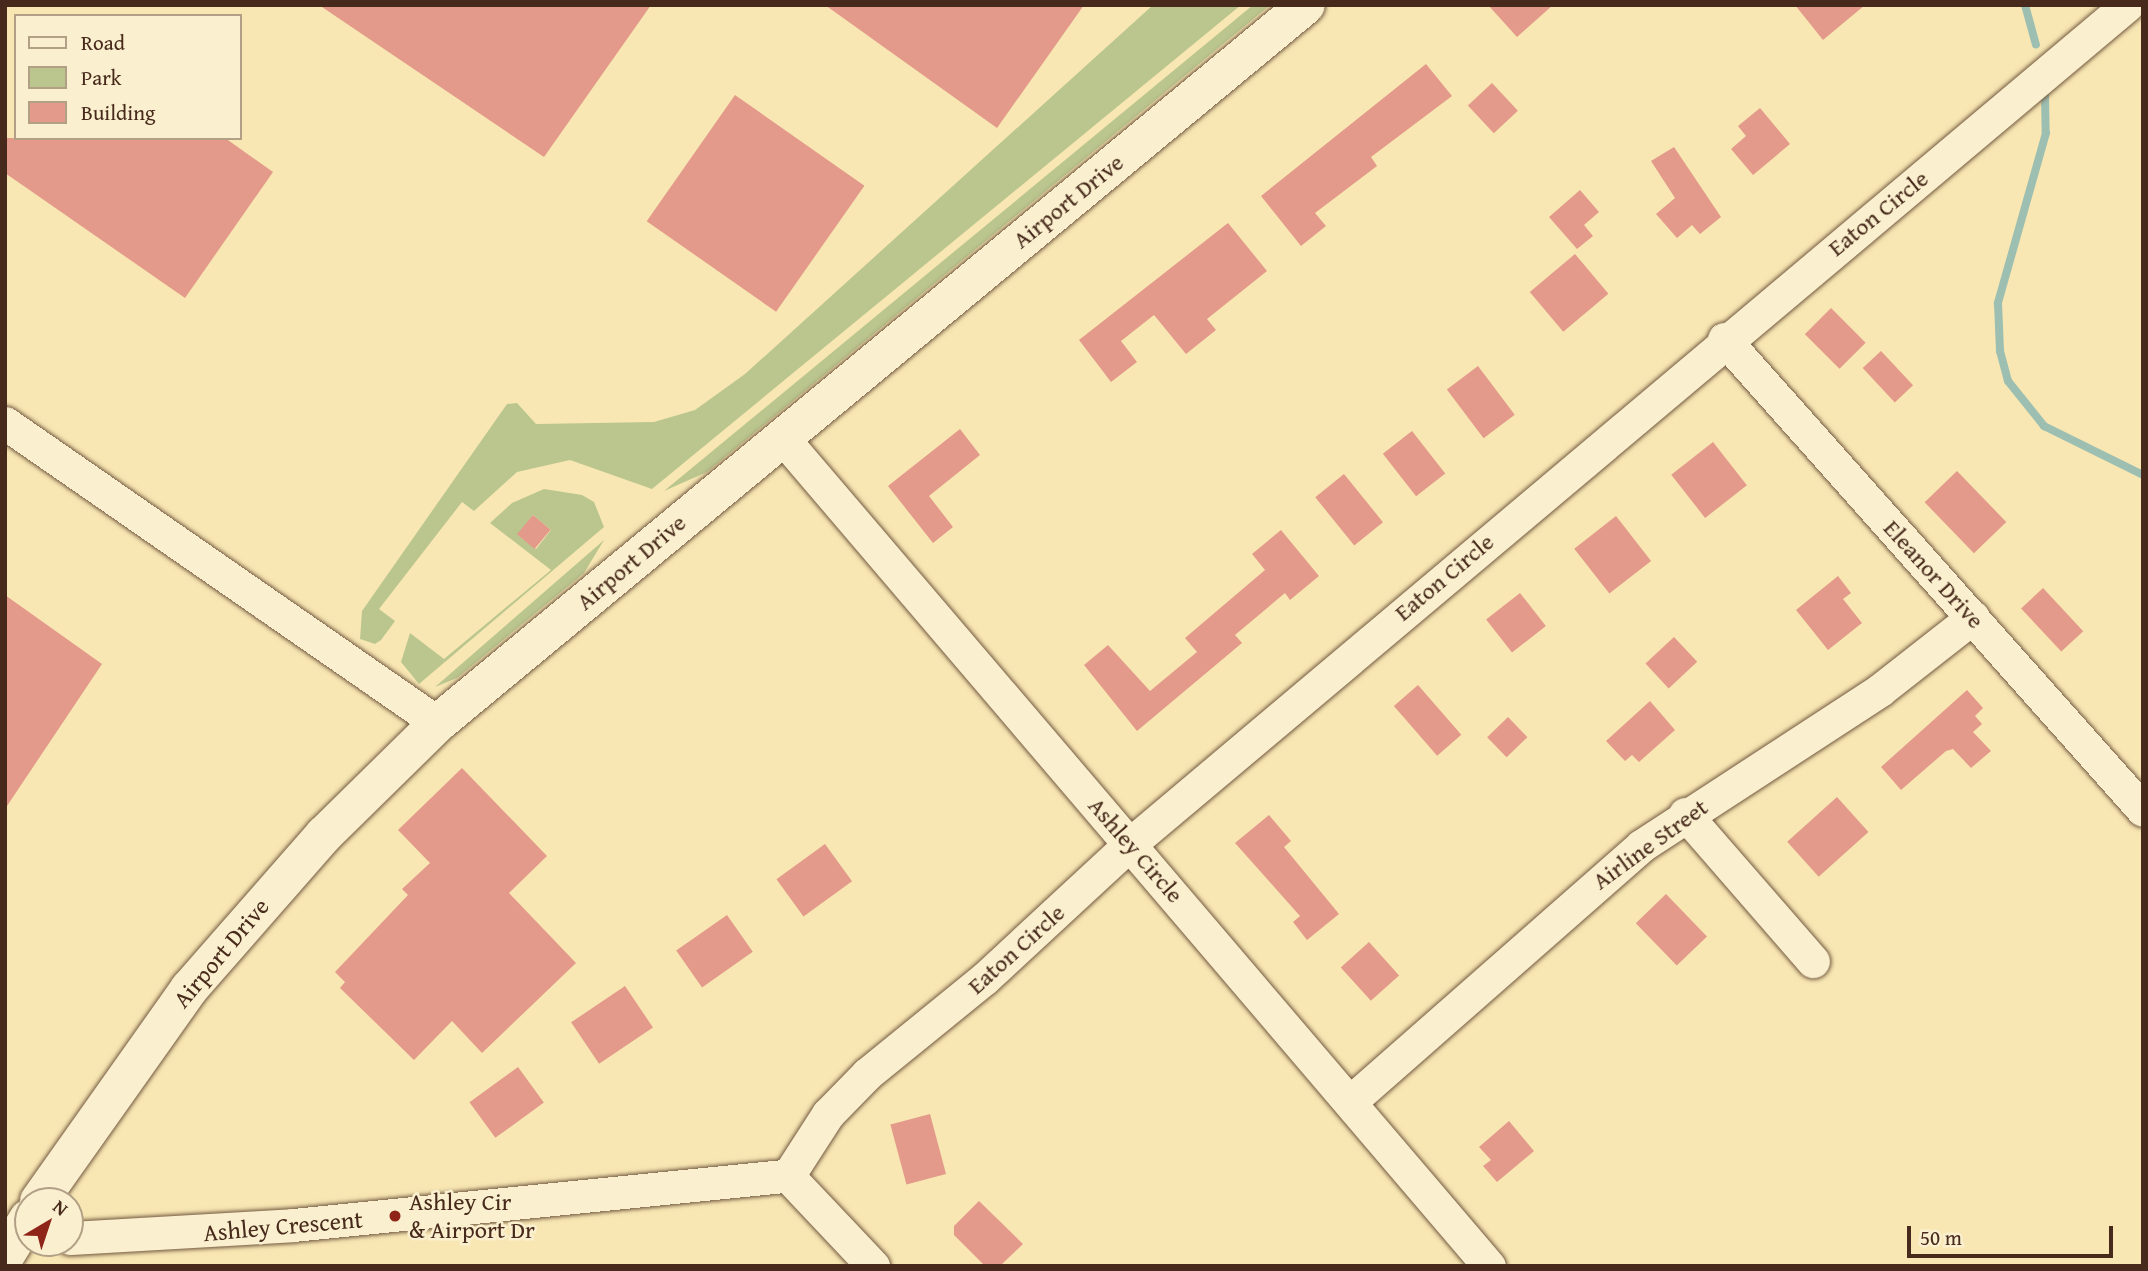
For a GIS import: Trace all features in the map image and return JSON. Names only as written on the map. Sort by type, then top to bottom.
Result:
[{"type":"street","name":"Airport Drive","points":[[48,1187],[140,1051],[205,971],[324,835],[438,723],[781,436],[1306,5]]},
{"type":"street","name":"Eaton Circle","points":[[788,1175],[828,1114],[867,1074],[984,979],[1130,844],[1724,339],[2127,5]]},
{"type":"street","name":"Eleanor Drive","points":[[1724,339],[2143,810]]},
{"type":"street","points":[[5,423],[438,723]]},
{"type":"street","name":"Ashley Circle","points":[[781,436],[1489,1266]]},
{"type":"street","name":"Airline Street","points":[[1351,1101],[1542,927],[1685,814],[1840,717],[1973,617]]},
{"type":"street","points":[[1685,814],[1813,961]]},
{"type":"street","points":[[788,1175],[873,1266]]},
{"type":"street","name":"Ashley Crescent","points":[[84,1237],[293,1225],[788,1175]]},
{"type":"green space","points":[[1153,5],[1241,5],[652,489],[570,460],[517,472],[474,511],[462,502],[379,609],[395,621],[381,640],[375,644],[360,639],[362,611],[507,404],[517,403],[536,424],[654,422],[695,410],[745,374]]},
{"type":"green space","points":[[1253,5],[1270,5],[707,472],[664,491]]},
{"type":"green space","points":[[544,489],[582,495],[594,502],[604,527],[419,684],[401,662],[410,633],[444,659],[551,570],[490,523],[512,503]],"holes":[[[533,515],[551,530],[536,549],[518,535]]]},
{"type":"green space","points":[[604,540],[584,573],[457,678],[435,687]]},
{"type":"building","points":[[319,5],[651,5],[544,157]]},
{"type":"building","points":[[825,5],[1084,5],[997,128]]},
{"type":"building","points":[[1488,5],[1553,5],[1517,37]]},
{"type":"building","points":[[1795,5],[1865,5],[1823,40]]},
{"type":"building","points":[[1426,64],[1452,96],[1371,157],[1377,166],[1315,213],[1326,226],[1301,246],[1261,196]]},
{"type":"building","points":[[1492,83],[1518,111],[1494,133],[1468,106]]},
{"type":"building","points":[[735,95],[864,186],[776,312],[647,221]]},
{"type":"building","points":[[1760,108],[1790,144],[1753,175],[1731,149],[1746,136],[1738,126]]},
{"type":"building","points":[[5,138],[228,140],[273,172],[185,298],[5,173]]},
{"type":"building","points":[[1674,147],[1721,217],[1700,234],[1692,225],[1677,238],[1656,214],[1675,198],[1651,161]]},
{"type":"building","points":[[1580,190],[1599,212],[1584,225],[1593,236],[1577,249],[1549,217]]},
{"type":"building","points":[[1228,223],[1267,271],[1207,319],[1216,330],[1186,354],[1154,315],[1121,341],[1137,362],[1111,382],[1079,340]]},
{"type":"building","points":[[1575,254],[1608,294],[1563,332],[1530,292]]},
{"type":"building","points":[[1831,308],[1866,343],[1839,369],[1805,334]]},
{"type":"building","points":[[1881,351],[1913,385],[1895,402],[1863,368]]},
{"type":"building","points":[[1478,366],[1515,415],[1484,438],[1447,389]]},
{"type":"building","points":[[960,429],[980,455],[929,496],[953,527],[933,543],[888,486]]},
{"type":"building","points":[[1412,431],[1445,474],[1416,496],[1383,454]]},
{"type":"building","points":[[1713,442],[1747,485],[1705,518],[1671,475]]},
{"type":"building","points":[[1957,471],[2006,522],[1974,553],[1925,502]]},
{"type":"building","points":[[1344,474],[1383,522],[1354,545],[1315,497]]},
{"type":"building","points":[[533,515],[551,530],[535,549],[517,534]]},
{"type":"building","points":[[1616,516],[1651,561],[1609,594],[1574,549]]},
{"type":"building","points":[[1281,530],[1319,576],[1290,600],[1285,593],[1235,635],[1242,643],[1137,731],[1084,665],[1108,645],[1150,691],[1197,652],[1185,638],[1265,570],[1252,554]]},
{"type":"building","points":[[1838,576],[1851,593],[1843,599],[1862,623],[1828,650],[1796,610]]},
{"type":"building","points":[[2043,588],[2083,631],[2061,652],[2021,608]]},
{"type":"building","points":[[1520,593],[1546,626],[1512,653],[1486,619]]},
{"type":"building","points":[[5,595],[102,664],[5,809]]},
{"type":"building","points":[[1674,637],[1697,662],[1669,688],[1645,664]]},
{"type":"building","points":[[1418,685],[1461,735],[1437,756],[1394,706]]},
{"type":"building","points":[[1967,690],[1983,708],[1975,716],[1982,724],[1973,732],[1991,751],[1971,768],[1953,749],[1946,751],[1901,790],[1881,767]]},
{"type":"building","points":[[1650,701],[1675,730],[1639,762],[1632,755],[1625,761],[1606,741]]},
{"type":"building","points":[[1508,717],[1527,737],[1507,757],[1487,737]]},
{"type":"building","points":[[462,768],[547,856],[509,893],[576,963],[482,1053],[452,1021],[414,1060],[340,988],[345,982],[335,972],[408,895],[402,889],[430,863],[398,830]]},
{"type":"building","points":[[1837,797],[1868,832],[1819,877],[1787,842]]},
{"type":"building","points":[[1269,815],[1291,841],[1284,847],[1339,914],[1307,940],[1293,922],[1300,916],[1235,843]]},
{"type":"building","points":[[825,844],[852,881],[803,916],[776,879]]},
{"type":"building","points":[[1666,894],[1707,936],[1677,966],[1636,923]]},
{"type":"building","points":[[727,915],[753,952],[702,987],[676,951]]},
{"type":"building","points":[[1369,942],[1399,975],[1371,1001],[1341,967]]},
{"type":"building","points":[[625,986],[653,1027],[599,1064],[571,1022]]},
{"type":"building","points":[[518,1067],[544,1103],[495,1138],[469,1102]]},
{"type":"building","points":[[930,1114],[946,1174],[906,1184],[890,1125]]},
{"type":"building","points":[[1509,1121],[1534,1151],[1497,1182],[1483,1166],[1491,1160],[1479,1147]]},
{"type":"building","points":[[979,1201],[1023,1244],[1000,1266],[985,1266],[954,1235],[954,1226]]},
{"type":"waterway","points":[[2025,5],[2036,45]]},
{"type":"waterway","points":[[2045,94],[2046,133],[1998,303],[2000,351],[2008,381],[2044,426],[2143,475]]},
{"type":"place","name":"Ashley Cir & Airport Dr","points":[[395,1216]]}]
